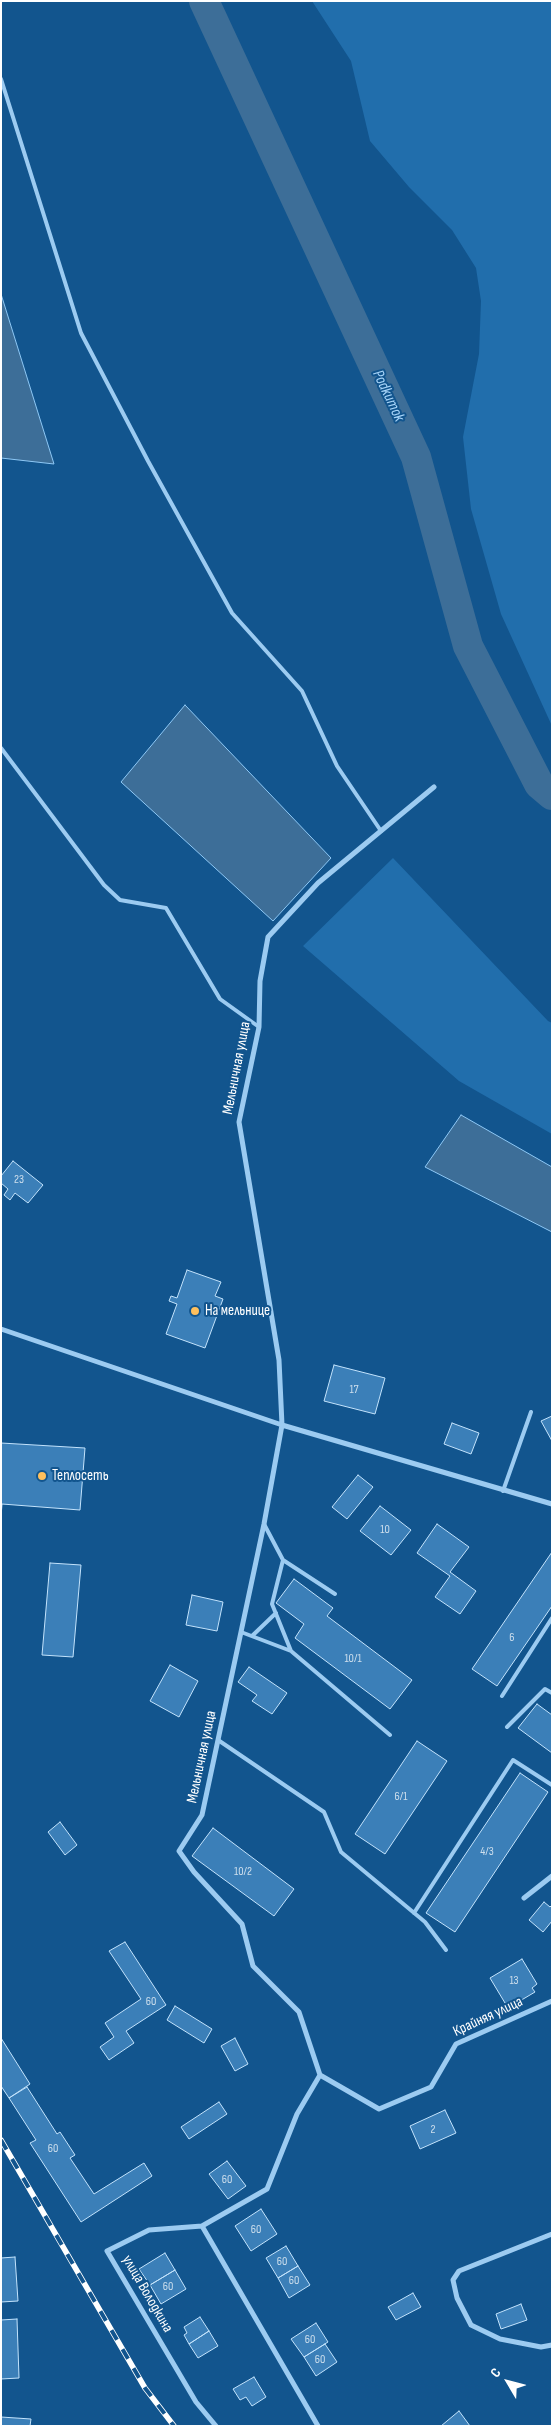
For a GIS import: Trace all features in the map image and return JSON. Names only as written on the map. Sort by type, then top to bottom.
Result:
[{"type":"street","name":"Мельничная улица","points":[[320,2075],[299,2012],[253,1966],[242,1924],[194,1872],[179,1851],[202,1815],[264,1524],[282,1425],[279,1360],[239,1122],[259,1027],[260,981],[268,937],[318,883],[434,787]]},
{"type":"street","points":[[1,1329],[282,1425],[552,1504]]},
{"type":"street","points":[[524,1898],[552,1876]]},
{"type":"street","name":"Крайняя улица","points":[[320,2075],[379,2109],[431,2087],[456,2044],[552,2001]]},
{"type":"street","name":"улица Володкина","points":[[216,2426],[196,2402],[107,2251],[149,2230],[202,2226],[268,2189],[297,2114],[320,2075]]},
{"type":"street","points":[[202,2226],[318,2426]]},
{"type":"street","points":[[552,2234],[459,2271],[452,2280],[457,2298],[471,2325],[500,2339],[541,2346],[552,2344]]},
{"type":"lane","points":[[1,79],[81,333],[148,461],[232,613],[302,692],[337,766],[381,831]]},
{"type":"lane","points":[[1,748],[104,885],[120,900],[166,908],[220,999],[259,1027]]},
{"type":"lane","points":[[503,1491],[531,1412]]},
{"type":"lane","points":[[264,1524],[283,1560],[335,1594]]},
{"type":"lane","points":[[283,1560],[272,1604],[291,1652]]},
{"type":"lane","points":[[252,1636],[276,1613]]},
{"type":"lane","points":[[502,1696],[552,1618]]},
{"type":"lane","points":[[241,1632],[291,1652],[390,1735]]},
{"type":"lane","points":[[508,1727],[545,1689],[552,1693]]},
{"type":"lane","points":[[218,1740],[324,1812],[341,1852],[425,1922],[446,1950]]},
{"type":"lane","points":[[414,1913],[513,1760],[552,1785]]},
{"type":"shaded area","points":[[312,1],[552,1],[552,726],[501,614],[471,509],[463,437],[479,354],[481,301],[476,268],[452,230],[409,187],[370,141],[351,61]]},
{"type":"shaded area","points":[[1,294],[54,464],[1,458]]},
{"type":"shaded area","points":[[185,705],[331,858],[273,921],[121,782]]},
{"type":"shaded area","points":[[393,858],[552,1023],[552,1134],[459,1081],[303,946]]},
{"type":"shaded area","points":[[461,1115],[552,1167],[552,1232],[425,1167]]},
{"type":"building","points":[[13,1161],[43,1185],[28,1203],[15,1193],[10,1200],[4,1195],[8,1189],[1,1183],[1,1176]]},
{"type":"building","points":[[187,1270],[221,1282],[215,1296],[223,1299],[205,1348],[166,1334],[177,1304],[169,1301],[171,1296],[177,1298]]},
{"type":"building","points":[[334,1365],[385,1378],[375,1414],[324,1401]]},
{"type":"building","points":[[552,1416],[552,1441],[541,1421]]},
{"type":"building","points":[[452,1423],[479,1433],[471,1454],[444,1444]]},
{"type":"building","name":"Теплосеть","points":[[1,1443],[85,1448],[80,1510],[2,1504],[1,1517]]},
{"type":"building","points":[[358,1475],[373,1487],[347,1519],[332,1507]]},
{"type":"building","points":[[380,1506],[411,1530],[391,1555],[360,1531]]},
{"type":"building","points":[[437,1524],[469,1547],[450,1572],[476,1591],[460,1614],[435,1597],[450,1576],[417,1553]]},
{"type":"building","points":[[552,1552],[552,1606],[497,1686],[472,1669]]},
{"type":"building","points":[[50,1563],[81,1565],[73,1657],[42,1655]]},
{"type":"building","points":[[294,1579],[333,1608],[327,1616],[412,1680],[390,1709],[295,1638],[304,1624],[276,1603]]},
{"type":"building","points":[[192,1595],[223,1602],[217,1631],[186,1625]]},
{"type":"building","points":[[170,1665],[198,1681],[179,1717],[150,1701]]},
{"type":"building","points":[[249,1667],[287,1693],[272,1714],[252,1701],[257,1695],[238,1682]]},
{"type":"building","points":[[537,1704],[552,1715],[552,1753],[518,1728]]},
{"type":"building","points":[[417,1741],[447,1761],[385,1854],[355,1834]]},
{"type":"building","points":[[520,1773],[548,1792],[455,1932],[426,1913]]},
{"type":"building","points":[[60,1822],[77,1845],[65,1855],[48,1832]]},
{"type":"building","points":[[213,1828],[294,1889],[274,1916],[192,1856]]},
{"type":"building","points":[[544,1902],[550,1907],[552,1905],[552,1921],[543,1932],[529,1920]]},
{"type":"building","points":[[125,1942],[166,2005],[126,2031],[134,2043],[109,2060],[100,2047],[114,2037],[105,2023],[141,1999],[109,1951]]},
{"type":"building","points":[[522,1959],[537,1984],[532,1988],[535,1992],[508,2008],[490,1978]]},
{"type":"building","points":[[175,2006],[212,2029],[204,2043],[167,2020]]},
{"type":"building","points":[[1,2038],[30,2084],[9,2098],[1,2086]]},
{"type":"building","points":[[235,2038],[248,2064],[235,2071],[221,2046]]},
{"type":"building","points":[[27,2087],[57,2134],[60,2132],[75,2155],[70,2158],[94,2194],[144,2163],[152,2176],[81,2222],[30,2143],[36,2140],[9,2098]]},
{"type":"building","points":[[219,2102],[227,2114],[189,2139],[181,2127]]},
{"type":"building","points":[[445,2110],[456,2133],[420,2149],[410,2126]]},
{"type":"building","points":[[227,2161],[246,2186],[228,2199],[209,2174]]},
{"type":"building","points":[[261,2209],[277,2234],[251,2251],[235,2226]]},
{"type":"building","points":[[286,2246],[298,2266],[278,2278],[266,2258]]},
{"type":"building","points":[[165,2253],[175,2270],[150,2285],[139,2269]]},
{"type":"building","points":[[15,2257],[18,2301],[1,2302],[1,2258]]},
{"type":"building","points":[[298,2266],[310,2285],[289,2298],[278,2278]]},
{"type":"building","points":[[175,2270],[186,2289],[161,2304],[150,2285]]},
{"type":"building","points":[[413,2293],[421,2307],[396,2320],[388,2307]]},
{"type":"building","points":[[521,2304],[527,2320],[501,2329],[496,2314]]},
{"type":"building","points":[[200,2317],[209,2331],[189,2344],[184,2335],[187,2333],[184,2327]]},
{"type":"building","points":[[17,2319],[19,2378],[1,2379],[1,2320]]},
{"type":"building","points":[[316,2323],[328,2342],[304,2357],[291,2339]]},
{"type":"building","points":[[209,2331],[218,2346],[198,2358],[189,2344]]},
{"type":"building","points":[[325,2344],[337,2362],[316,2376],[304,2357]]},
{"type":"building","points":[[254,2377],[266,2397],[252,2406],[246,2397],[240,2400],[233,2389]]},
{"type":"building","points":[[459,2411],[470,2426],[441,2426]]},
{"type":"building","points":[[1,2417],[31,2419],[30,2426],[1,2426]]},
{"type":"waterway","name":"Podkumok","points":[[204,1],[416,457],[468,646],[539,784],[552,795]]},
{"type":"railway","points":[[1,2140],[145,2388],[174,2426]]},
{"type":"place","name":"На мельнице","points":[[195,1311]]},
{"type":"place","name":"Теплосеть","points":[[42,1476]]}]
